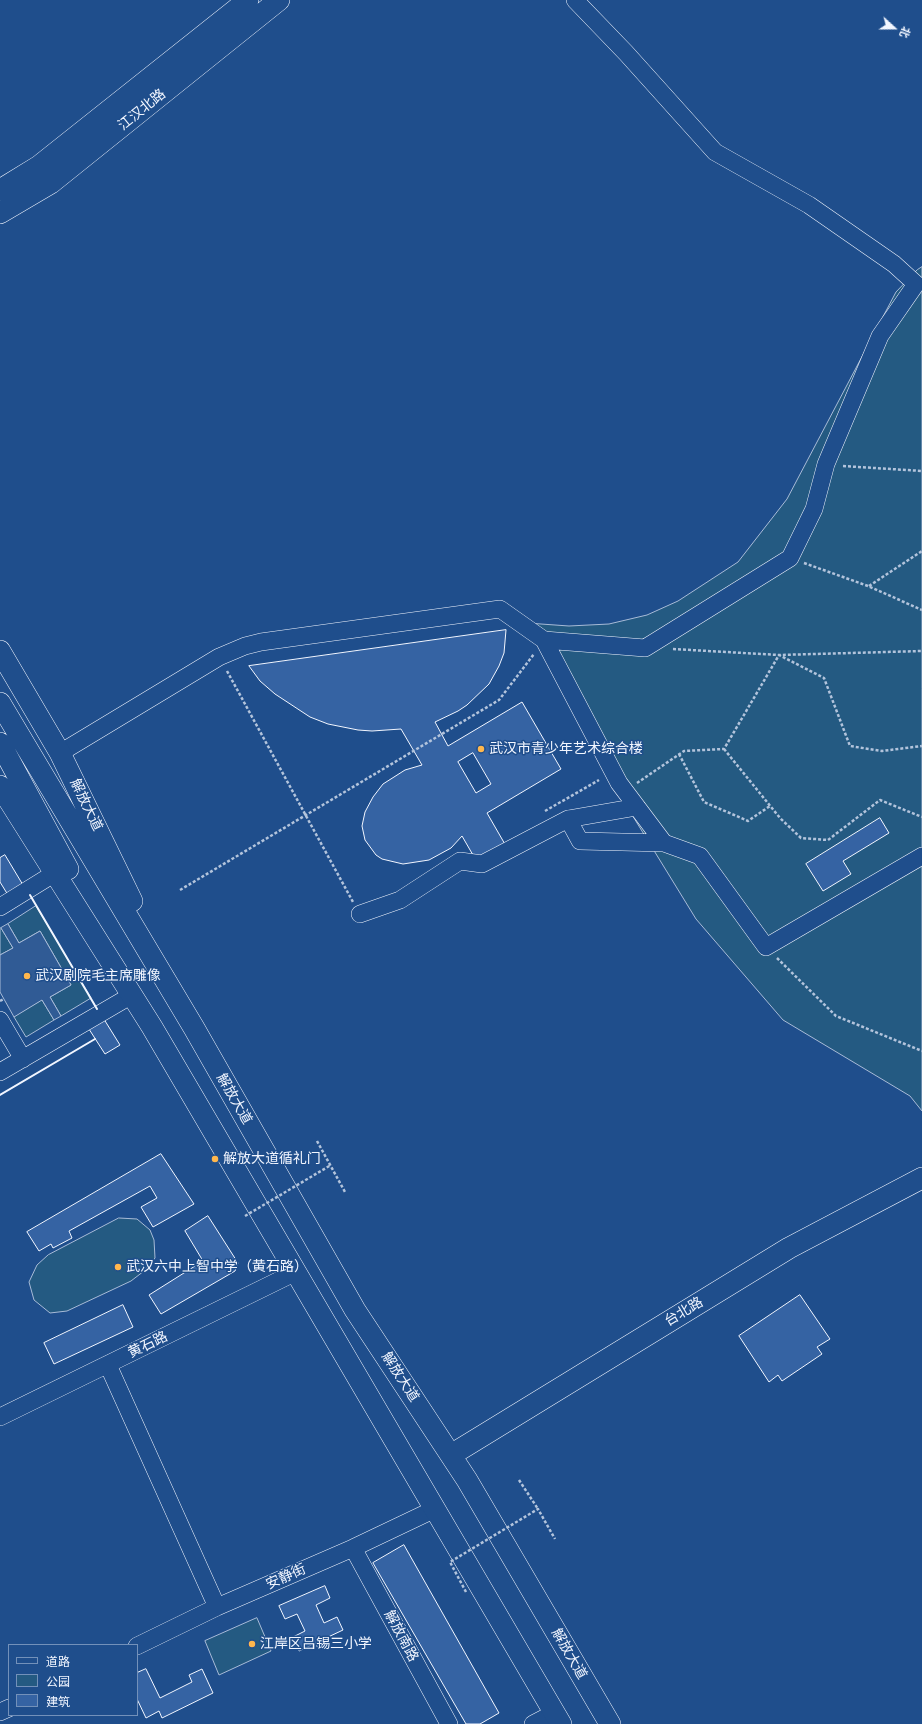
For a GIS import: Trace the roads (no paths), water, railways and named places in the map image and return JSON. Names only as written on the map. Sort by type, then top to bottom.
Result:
[{"type":"main road","name":"江汉北路","points":[[0,190],[39,166],[248,0]]},
{"type":"main road","name":"江汉北路","points":[[0,213],[51,183],[278,0]]},
{"type":"main road","name":"解放大道","points":[[0,651],[60,753],[194,1028]]},
{"type":"main road","name":"解放大道","points":[[0,703],[194,1028],[355,1310],[467,1480],[610,1724]]},
{"type":"main road","points":[[0,743],[152,1027]]},
{"type":"main road","points":[[0,786],[152,1027],[557,1719]]},
{"type":"main road","name":"台北路","points":[[451,1455],[789,1248],[922,1178]]},
{"type":"street","points":[[544,640],[645,648],[790,558],[814,508],[826,464],[880,336],[916,284],[894,264],[809,205],[716,152],[626,53],[575,0]]},
{"type":"street","points":[[60,753],[219,657],[245,646],[261,642],[500,609],[544,640],[619,784],[664,843]]},
{"type":"street","points":[[360,914],[400,900],[460,861],[482,864],[568,818],[637,807]]},
{"type":"street","points":[[568,818],[580,841],[664,843],[700,856],[766,947],[922,856]]},
{"type":"street","points":[[0,907],[55,873]]},
{"type":"street","points":[[0,1072],[132,995]]},
{"type":"street","points":[[0,1020],[23,1059]]},
{"type":"street","name":"黄石路","points":[[0,1417],[296,1272]]},
{"type":"street","points":[[108,1365],[218,1607]]},
{"type":"street","name":"安静街","points":[[138,1646],[218,1607],[353,1548],[435,1509]]},
{"type":"street","name":"解放南路","points":[[353,1548],[449,1724]]},
{"type":"street","points":[[533,1724],[557,1719]]},
{"type":"place","name":"武汉市青少年艺术综合楼","points":[[481,749]]},
{"type":"place","name":"武汉剧院毛主席雕像","points":[[27,976]]},
{"type":"place","name":"解放大道循礼门","points":[[215,1159]]},
{"type":"place","name":"武汉六中上智中学（黄石路）","points":[[118,1267]]},
{"type":"place","name":"江岸区吕锡三小学","points":[[252,1644]]}]
